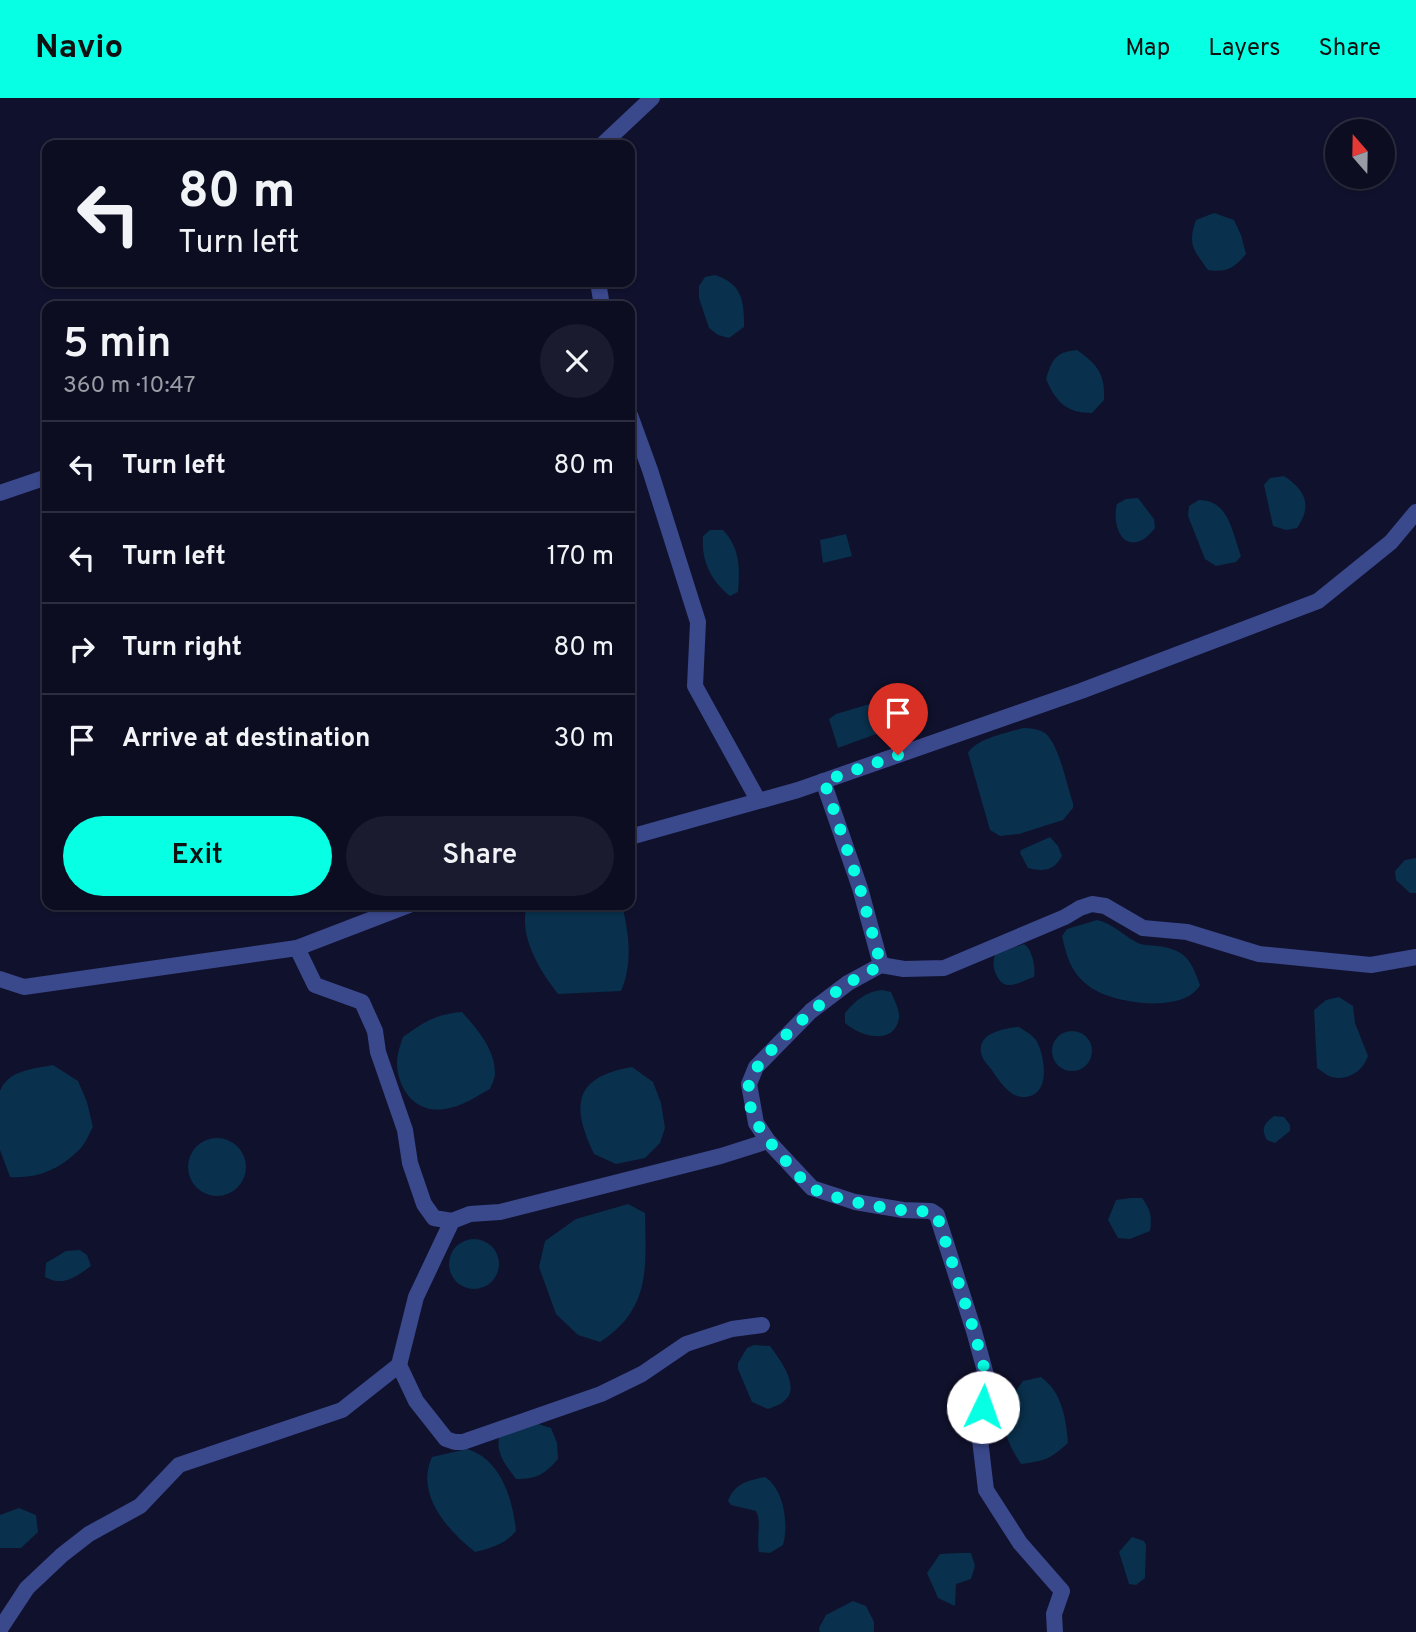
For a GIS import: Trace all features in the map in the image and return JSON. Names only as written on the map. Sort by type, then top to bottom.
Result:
[{"type":"street","points":[[607,140],[652,98]]},
{"type":"street","points":[[635,429],[698,622],[695,686],[758,800]]},
{"type":"street","points":[[0,493],[42,479]]},
{"type":"street","points":[[635,835],[824,781],[1081,691],[1318,601],[1391,542],[1416,512]]},
{"type":"street","points":[[824,781],[860,888],[881,965]]},
{"type":"street","points":[[1055,1632],[1054,1614],[1062,1591],[1020,1543],[986,1490],[979,1431],[988,1382],[937,1215],[931,1211],[903,1210],[855,1202],[813,1188],[768,1141],[756,1123],[749,1084],[756,1067],[811,1011],[848,983],[881,965],[904,970],[944,968],[1092,904],[1105,905],[1143,928],[1187,932],[1259,954],[1371,965],[1416,957]]},
{"type":"street","points":[[0,979],[24,987],[297,948],[396,910]]},
{"type":"street","points":[[297,948],[315,985],[362,1002],[375,1031],[378,1052],[405,1130],[410,1163],[424,1204],[434,1218],[452,1221],[470,1214],[500,1212],[721,1156],[768,1141]]},
{"type":"street","points":[[0,1629],[27,1588],[62,1555],[89,1534],[140,1506],[179,1465],[342,1410],[399,1366],[416,1297],[452,1221]]},
{"type":"street","points":[[399,1366],[416,1401],[446,1439],[463,1442],[601,1394],[642,1374],[687,1344],[732,1329],[762,1325]]},
{"type":"water","points":[[1214,213],[1234,220],[1246,254],[1234,266],[1220,271],[1208,270],[1192,242],[1196,220]]},
{"type":"water","points":[[715,275],[731,283],[742,301],[744,327],[729,338],[718,335],[709,328],[699,298],[699,286],[705,277]]},
{"type":"water","points":[[1077,350],[1099,371],[1103,383],[1104,400],[1092,413],[1075,411],[1063,405],[1046,379],[1056,358]]},
{"type":"water","points":[[1284,476],[1302,493],[1305,505],[1305,512],[1297,528],[1286,530],[1273,526],[1264,485],[1270,478]]},
{"type":"water","points":[[1138,498],[1154,519],[1155,528],[1142,540],[1130,542],[1125,540],[1118,529],[1117,504],[1126,499]]},
{"type":"water","points":[[1199,500],[1217,505],[1228,519],[1241,556],[1236,562],[1216,566],[1205,559],[1188,516],[1189,506]]},
{"type":"water","points":[[710,530],[723,530],[736,551],[739,567],[738,592],[730,596],[717,584],[706,562],[703,536]]},
{"type":"water","points":[[846,534],[852,556],[823,563],[820,540]]},
{"type":"water","points":[[873,703],[884,731],[838,748],[829,719],[836,714]]},
{"type":"water","points":[[1023,728],[1040,731],[1050,738],[1062,766],[1073,808],[1063,820],[1019,834],[1000,836],[990,830],[968,753],[978,743]]},
{"type":"water","points":[[1050,837],[1062,856],[1059,861],[1048,869],[1028,868],[1021,850]]},
{"type":"water","points":[[1416,858],[1416,893],[1410,893],[1396,880],[1395,871],[1405,860]]},
{"type":"water","points":[[526,910],[623,910],[629,948],[621,991],[558,994],[532,952],[525,917]]},
{"type":"water","points":[[1097,920],[1113,926],[1144,945],[1175,950],[1190,963],[1200,985],[1192,994],[1164,1003],[1115,998],[1090,987],[1078,976],[1071,964],[1062,936],[1067,929]]},
{"type":"water","points":[[1024,944],[1033,959],[1034,977],[1011,985],[1002,983],[994,970],[995,954]]},
{"type":"water","points":[[882,990],[891,992],[899,1012],[896,1027],[890,1033],[883,1036],[867,1035],[845,1023],[845,1013],[857,1001]]},
{"type":"water","points":[[1339,997],[1353,1006],[1355,1023],[1368,1056],[1363,1066],[1344,1078],[1328,1076],[1317,1068],[1314,1010],[1326,1000]]},
{"type":"water","points":[[462,1012],[479,1032],[492,1056],[495,1073],[490,1089],[457,1106],[435,1110],[426,1108],[411,1099],[398,1074],[397,1060],[403,1037],[431,1020]]},
{"type":"water","points":[[1019,1027],[1036,1040],[1044,1069],[1042,1085],[1033,1095],[1026,1097],[1013,1094],[1003,1085],[983,1059],[981,1048],[986,1037]]},
{"type":"water","points":[[1072,1031],[1086,1037],[1092,1051],[1086,1065],[1072,1071],[1058,1065],[1052,1051],[1058,1037]]},
{"type":"water","points":[[53,1065],[78,1081],[93,1127],[80,1149],[63,1163],[38,1175],[10,1177],[0,1150],[0,1091],[15,1075]]},
{"type":"water","points":[[632,1067],[653,1082],[661,1103],[665,1128],[660,1143],[645,1158],[616,1164],[594,1154],[582,1122],[580,1108],[582,1096],[588,1086],[598,1078]]},
{"type":"water","points":[[1274,1116],[1284,1117],[1290,1125],[1290,1131],[1275,1143],[1267,1140],[1264,1132],[1266,1124]]},
{"type":"water","points":[[211,1138],[223,1138],[233,1142],[242,1151],[246,1173],[238,1188],[223,1196],[211,1196],[201,1192],[192,1183],[188,1173],[188,1161],[192,1151],[201,1142]]},
{"type":"water","points":[[1142,1198],[1145,1202],[1150,1214],[1150,1231],[1130,1239],[1118,1238],[1108,1220],[1116,1200]]},
{"type":"water","points":[[628,1204],[645,1213],[646,1251],[642,1285],[629,1316],[600,1342],[578,1335],[556,1314],[539,1267],[545,1241],[576,1219]]},
{"type":"water","points":[[474,1239],[492,1246],[499,1264],[492,1282],[474,1289],[456,1282],[449,1264],[456,1246]]},
{"type":"water","points":[[80,1250],[87,1255],[91,1266],[64,1281],[45,1277],[46,1263],[66,1251]]},
{"type":"water","points":[[754,1345],[770,1346],[790,1381],[789,1395],[781,1404],[768,1409],[752,1402],[738,1369],[738,1363],[747,1348]]},
{"type":"water","points":[[1041,1377],[1058,1398],[1068,1443],[1047,1458],[1021,1464],[1005,1431],[1006,1412],[1023,1381]]},
{"type":"water","points":[[532,1422],[551,1428],[557,1443],[558,1459],[540,1475],[516,1479],[500,1454],[499,1437]]},
{"type":"water","points":[[467,1449],[479,1454],[497,1471],[508,1494],[516,1531],[498,1545],[475,1552],[445,1522],[431,1498],[428,1484],[432,1457]]},
{"type":"water","points":[[765,1477],[781,1498],[785,1517],[783,1545],[770,1553],[759,1552],[759,1520],[756,1511],[731,1505],[728,1501],[734,1490],[742,1484]]},
{"type":"water","points":[[19,1508],[36,1515],[38,1532],[21,1548],[0,1548],[0,1515]]},
{"type":"water","points":[[1132,1537],[1144,1541],[1146,1545],[1145,1578],[1136,1585],[1129,1584],[1119,1552]]},
{"type":"water","points":[[971,1553],[975,1566],[971,1579],[956,1584],[955,1606],[938,1598],[927,1573],[940,1554]]},
{"type":"water","points":[[853,1601],[866,1606],[874,1622],[874,1632],[820,1632],[819,1628],[826,1615]]},
{"type":"route","points":[[898,755],[824,781],[860,888],[881,965],[848,983],[811,1011],[756,1067],[749,1084],[751,1101],[756,1123],[768,1141],[813,1188],[855,1202],[903,1210],[931,1211],[937,1215],[988,1382],[983,1407]]}]
